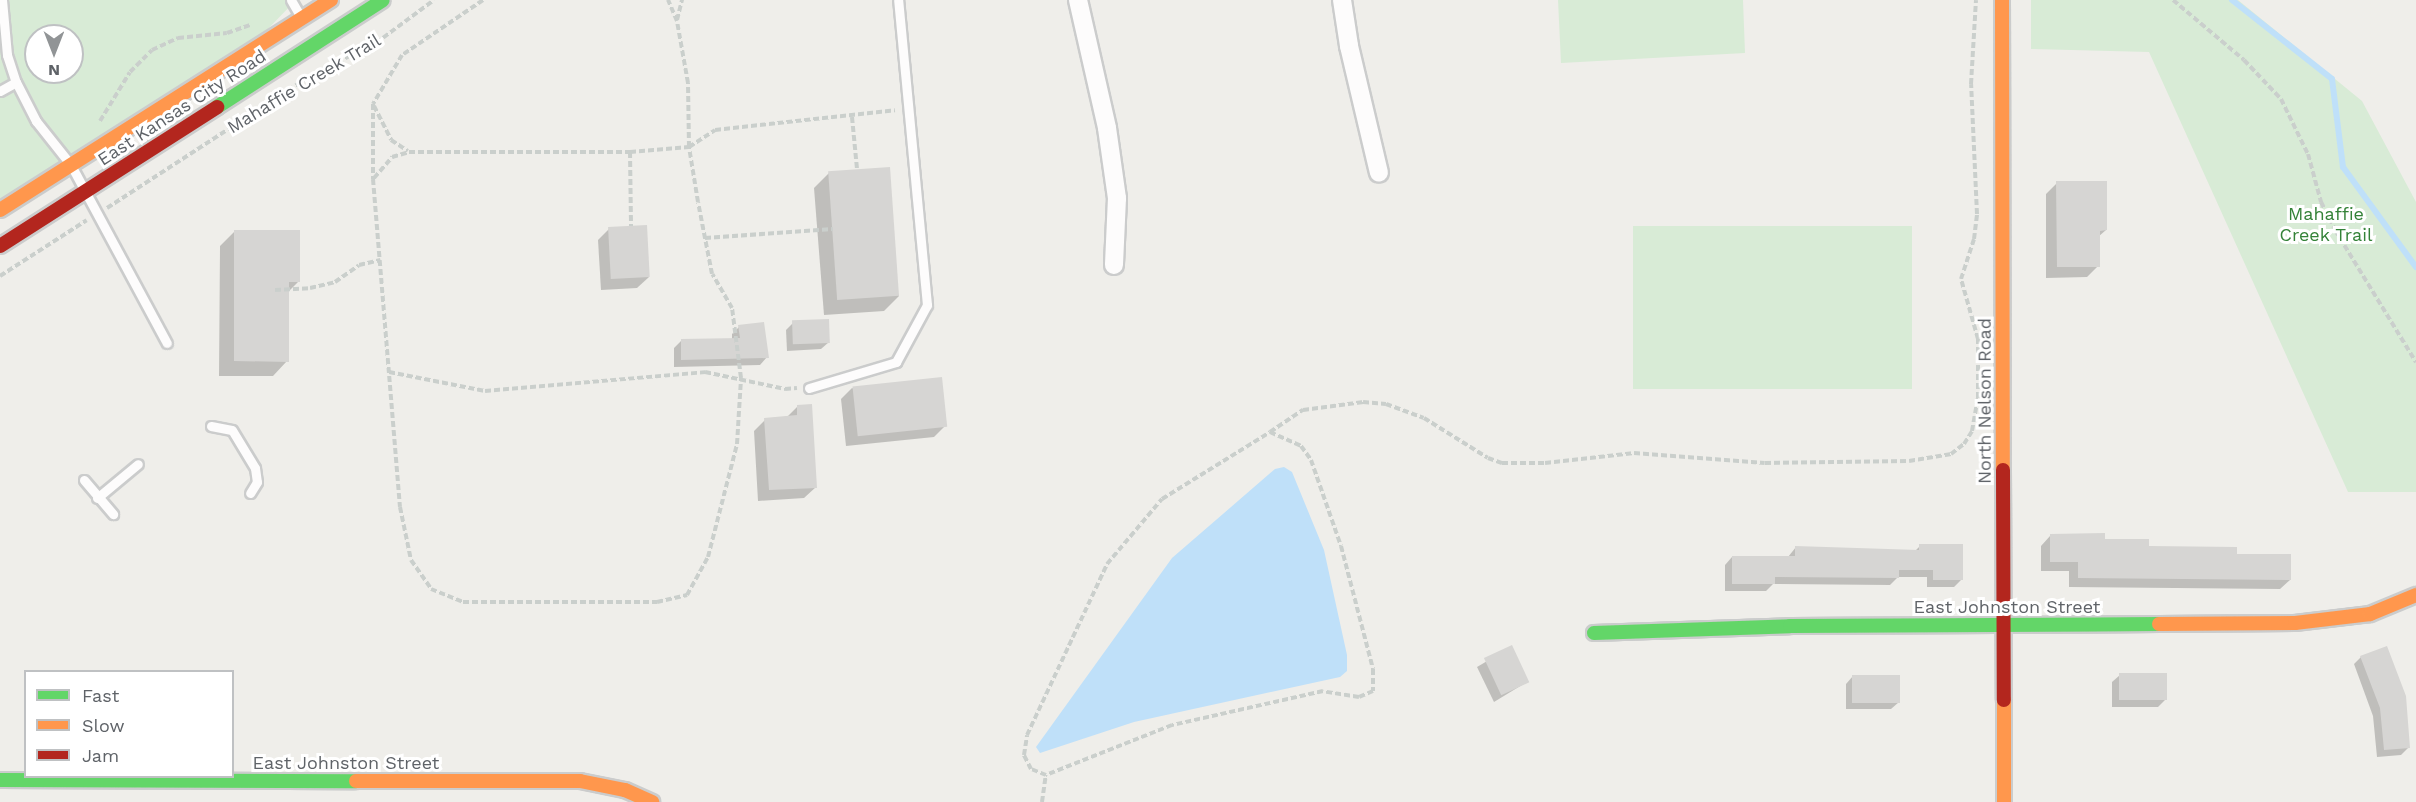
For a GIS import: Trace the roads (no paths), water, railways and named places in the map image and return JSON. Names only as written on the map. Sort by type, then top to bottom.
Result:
[{"type":"street","name":"East Kansas City Road","points":[[0,210],[331,0]]},
{"type":"street","name":"East Kansas City Road","points":[[0,246],[383,0]]},
{"type":"street","points":[[1078,0],[1107,128],[1117,198],[1114,265]]},
{"type":"street","points":[[1342,0],[1349,46],[1379,172]]},
{"type":"street","name":"North Nelson Road","points":[[2002,0],[2004,802]]},
{"type":"street","name":"East Johnston Street","points":[[1594,633],[1790,626],[2003,626],[2326,621],[2370,614],[2414,601]]},
{"type":"street","name":"East Johnston Street","points":[[0,780],[580,781],[625,790],[652,802]]},
{"type":"lane","points":[[2,0],[7,55],[16,82],[36,121],[71,165],[167,343]]},
{"type":"lane","points":[[291,0],[302,19]]},
{"type":"lane","points":[[809,388],[896,362],[927,305],[898,0]]},
{"type":"lane","points":[[0,91],[16,82]]},
{"type":"lane","points":[[211,426],[232,430],[255,468],[257,482],[250,493]]},
{"type":"lane","points":[[97,498],[138,464]]},
{"type":"lane","points":[[84,480],[113,514]]},
{"type":"water","points":[[1284,467],[1292,472],[1324,550],[1347,655],[1347,671],[1340,677],[1134,722],[1040,753],[1036,747],[1172,558],[1275,469]]},
{"type":"waterway","points":[[2232,0],[2332,79],[2343,167],[2416,267]]},
{"type":"park label","name":"Mahaffie Creek Trail","points":[[2326,225]]}]
